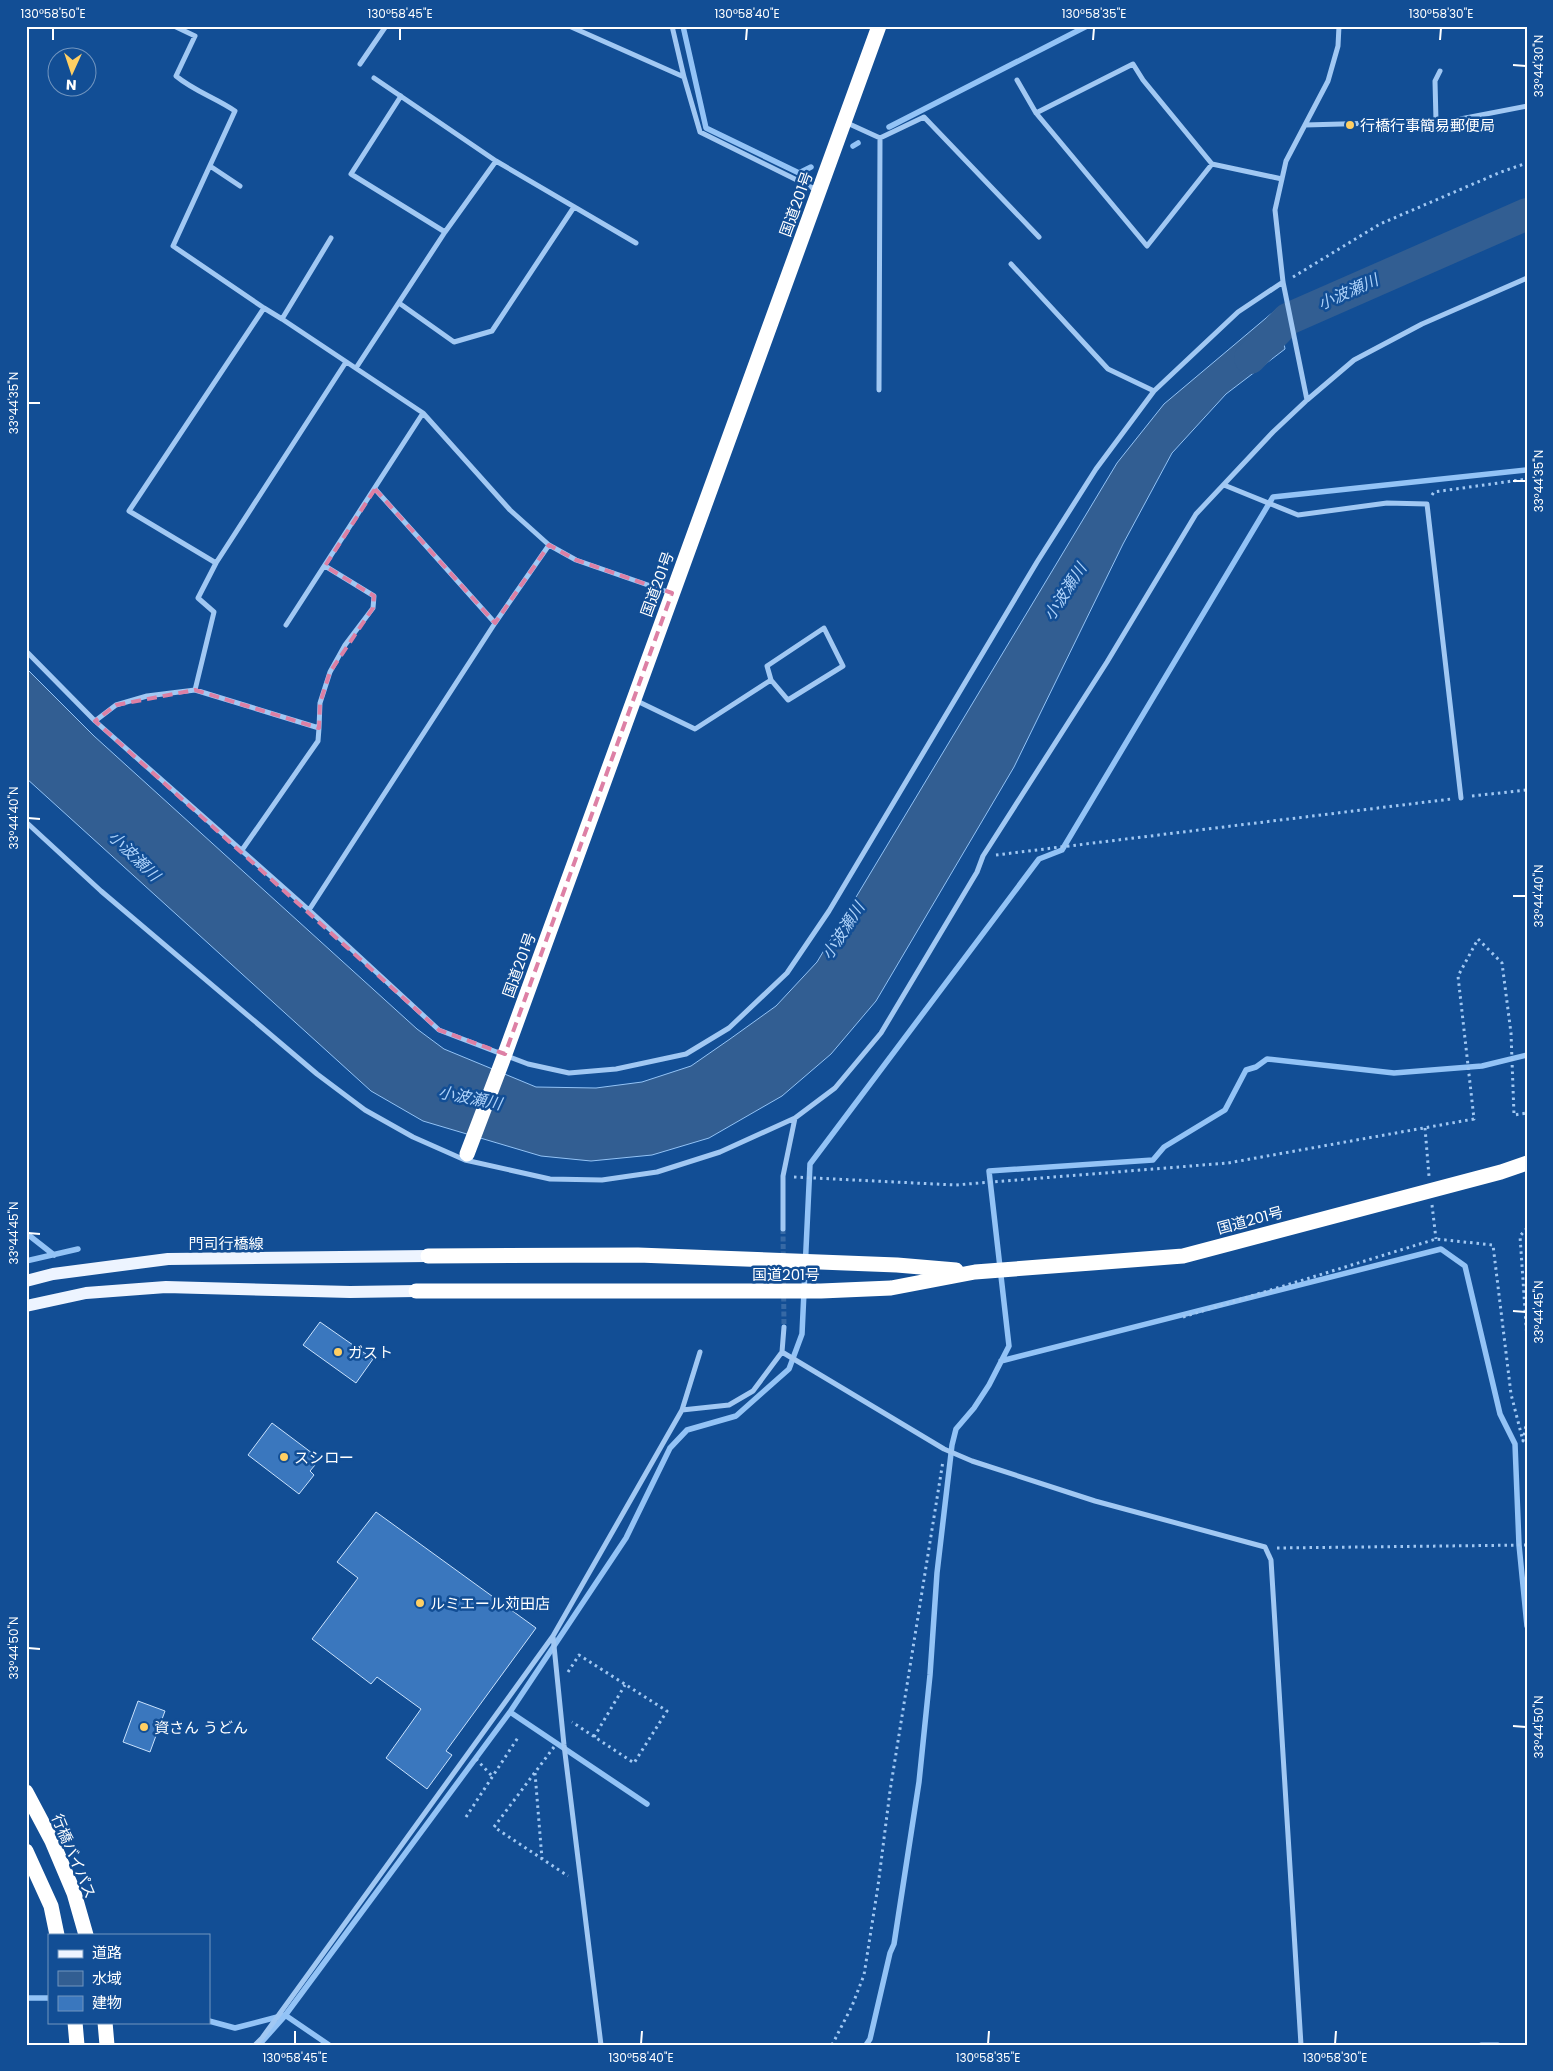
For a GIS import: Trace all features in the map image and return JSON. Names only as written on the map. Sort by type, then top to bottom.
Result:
[{"type":"highway","name":"国道201号","points":[[467,1154],[504,1058],[879,26]]},
{"type":"highway","name":"国道201号","points":[[416,1291],[821,1291],[891,1288],[975,1272],[1183,1256],[1501,1172],[1527,1163]]},
{"type":"highway","name":"国道201号","points":[[428,1256],[638,1254],[897,1265],[975,1272]]},
{"type":"highway","name":"行橋バイパス","points":[[26,1792],[52,1841],[70,1884],[86,1934]]},
{"type":"highway","points":[[26,1851],[51,1906],[57,1934]]},
{"type":"highway","points":[[75,2024],[77,2045]]},
{"type":"highway","points":[[105,2024],[107,2045]]},
{"type":"main road","name":"門司行橋線","points":[[26,1281],[53,1274],[168,1259],[428,1256]]},
{"type":"main road","points":[[26,1306],[86,1293],[166,1287],[350,1292],[416,1291]]},
{"type":"street","points":[[174,26],[195,36],[176,76],[190,88],[218,100],[235,111],[173,246],[423,413],[510,510],[548,545],[576,560],[672,593]]},
{"type":"street","points":[[360,64],[386,26]]},
{"type":"street","points":[[569,26],[684,77]]},
{"type":"street","points":[[672,26],[700,132],[819,191]]},
{"type":"street","points":[[1306,400],[1283,282],[1275,210],[1286,161],[1328,81],[1338,46],[1339,26]]},
{"type":"street","points":[[1036,113],[1133,64],[1143,80],[1212,164],[1282,179]]},
{"type":"street","points":[[1436,121],[1435,82],[1440,71]]},
{"type":"street","points":[[374,78],[496,161],[636,244]]},
{"type":"street","points":[[1017,80],[1036,113],[1147,246],[1212,164]]},
{"type":"street","points":[[401,96],[351,174],[445,232]]},
{"type":"street","points":[[1305,126],[1450,120],[1527,106]]},
{"type":"street","points":[[844,122],[880,138],[924,117],[1039,237]]},
{"type":"street","points":[[879,390],[880,138]]},
{"type":"street","points":[[356,368],[445,232],[496,161]]},
{"type":"street","points":[[210,166],[240,186]]},
{"type":"street","points":[[399,303],[454,342],[492,331],[574,207]]},
{"type":"street","points":[[282,318],[331,238]]},
{"type":"street","points":[[1011,264],[1108,369],[1154,390]]},
{"type":"street","points":[[26,822],[101,891],[317,1074],[365,1110],[413,1137],[465,1160],[550,1179],[602,1180],[657,1172],[720,1152],[795,1118],[835,1088],[880,1034],[977,872],[983,856],[1106,662],[1196,514],[1273,432],[1306,400],[1354,360],[1422,324],[1527,278]]},
{"type":"street","points":[[26,651],[95,722],[242,850],[440,1030],[504,1058],[569,1073],[616,1069],[686,1054],[729,1028],[786,973],[829,911],[1027,579],[1096,469],[1154,390],[1238,312],[1283,282]]},
{"type":"street","points":[[216,563],[129,511],[264,308]]},
{"type":"street","points":[[195,690],[214,612],[198,598],[216,563],[346,362]]},
{"type":"street","points":[[286,625],[423,413]]},
{"type":"street","points":[[1224,485],[1298,515],[1387,504],[1427,504],[1462,798]]},
{"type":"street","points":[[375,489],[494,623]]},
{"type":"street","points":[[309,910],[494,623],[548,545]]},
{"type":"street","points":[[242,850],[318,741],[320,703],[330,672],[345,645],[373,608],[374,596],[325,566]]},
{"type":"street","points":[[824,628],[843,666],[788,700],[771,680],[767,666],[824,628]]},
{"type":"street","points":[[634,700],[696,729],[771,680]]},
{"type":"street","points":[[95,722],[116,705],[146,696],[195,690],[319,728]]},
{"type":"street","points":[[783,1229],[783,1176],[795,1118]]},
{"type":"street","points":[[682,1410],[730,1405],[753,1391],[782,1352],[784,1327]]},
{"type":"street","points":[[255,2045],[262,2038],[553,1636],[682,1410],[700,1352]]},
{"type":"street","points":[[782,1352],[944,1449],[972,1461],[1095,1501],[1265,1547],[1272,1560],[1301,2045]]},
{"type":"street","points":[[553,1636],[563,1735],[601,2045]]},
{"type":"street","points":[[1482,2045],[1498,2045]]},
{"type":"path","points":[[1283,282],[1312,267],[1380,224],[1501,172],[1527,164]]},
{"type":"path","points":[[1427,504],[1434,492],[1527,479]]},
{"type":"path","points":[[983,856],[1527,790]]},
{"type":"path","points":[[783,1176],[955,1185],[1228,1163],[1474,1119],[1458,976],[1478,939],[1502,963],[1511,1033],[1514,1115],[1527,1112]]},
{"type":"path","points":[[1527,1228],[1520,1236],[1527,1339]]},
{"type":"path","points":[[1183,1317],[1436,1239],[1493,1245],[1511,1394],[1523,1441],[1527,1420]]},
{"type":"path","points":[[832,2045],[852,2006],[864,1974],[878,1886],[890,1790],[944,1449]]},
{"type":"path","points":[[1265,1547],[1527,1545]]},
{"type":"path","points":[[559,1687],[579,1655],[667,1711],[634,1763],[561,1715]]},
{"type":"path","points":[[594,1737],[625,1686]]},
{"type":"path","points":[[563,1735],[494,1828],[582,1884]]},
{"type":"path","points":[[466,1817],[519,1736]]},
{"type":"path","points":[[469,1752],[492,1776]]},
{"type":"path","points":[[535,1772],[542,1860]]},
{"type":"highlighted area","points":[[375,489],[495,623],[549,545],[576,560],[672,593],[505,1054],[439,1030],[95,721],[116,705],[195,690],[319,728],[320,703],[330,672],[373,608],[374,596],[325,566]]},
{"type":"water","points":[[1278,308],[1285,349],[1226,394],[1172,453],[1123,544],[1014,767],[876,1001],[831,1054],[782,1096],[709,1138],[652,1155],[591,1161],[541,1156],[423,1121],[371,1091],[26,778],[26,668],[94,736],[417,1029],[444,1049],[536,1087],[596,1088],[642,1082],[691,1066],[776,1006],[817,962],[1117,463],[1164,404]]},
{"type":"building","name":"ガスト","points":[[320,1322],[373,1359],[356,1383],[303,1345]]},
{"type":"building","name":"スシロー","points":[[272,1423],[320,1459],[310,1471],[314,1475],[299,1494],[248,1455]]},
{"type":"building","name":"ルミエール苅田店","points":[[376,1512],[536,1628],[446,1751],[452,1755],[427,1789],[386,1758],[421,1709],[377,1677],[371,1684],[312,1639],[358,1578],[337,1562]]},
{"type":"building","name":"資さん うどん","points":[[138,1701],[165,1711],[150,1752],[123,1742]]},
{"type":"waterway","points":[[683,26],[706,128],[799,173],[811,167]]},
{"type":"waterway","points":[[889,127],[1087,26]]},
{"type":"waterway","points":[[853,146],[858,143]]},
{"type":"waterway","name":"小波瀬川","points":[[1250,358],[1288,319],[1527,214]]},
{"type":"waterway","points":[[510,1712],[626,1538],[670,1448],[687,1430],[736,1416],[789,1369],[802,1334],[810,1164],[1039,859],[1062,850],[1273,497],[1527,470]]},
{"type":"waterway","points":[[866,2045],[870,2039],[890,1953],[894,1944],[919,1782],[930,1675],[937,1573],[952,1445],[956,1429],[974,1408],[989,1385],[1009,1346],[989,1171],[1153,1160],[1164,1147],[1225,1110],[1246,1070],[1256,1067],[1267,1059],[1394,1073],[1482,1066],[1527,1055]]},
{"type":"waterway","points":[[26,1233],[54,1255]]},
{"type":"waterway","points":[[26,1261],[78,1249]]},
{"type":"waterway","points":[[1001,1361],[1441,1249],[1465,1266],[1500,1414],[1515,1444],[1519,1545],[1527,1626]]},
{"type":"waterway","points":[[259,2045],[284,2017],[510,1712],[647,1804]]},
{"type":"waterway","points":[[26,1998],[48,1998]]},
{"type":"waterway","points":[[210,2021],[235,2028],[285,2015],[329,2045]]},
{"type":"tunnel","points":[[783,1229],[784,1327]]},
{"type":"place","name":"行橋行事簡易郵便局","points":[[1350,125]]},
{"type":"place","name":"ガスト","points":[[338,1352]]},
{"type":"place","name":"スシロー","points":[[284,1457]]},
{"type":"place","name":"ルミエール苅田店","points":[[420,1603]]},
{"type":"place","name":"資さん うどん","points":[[144,1727]]}]
